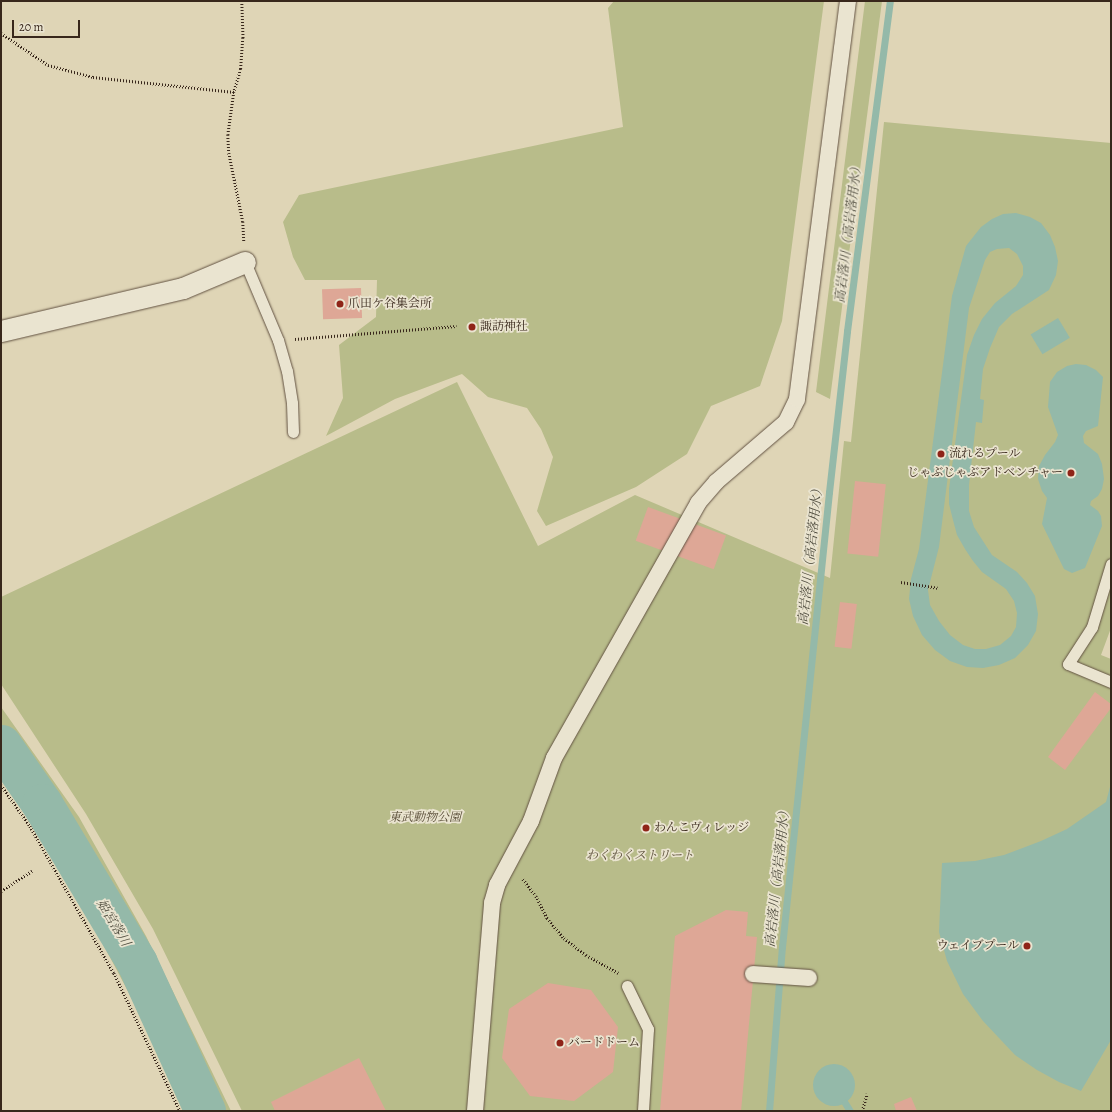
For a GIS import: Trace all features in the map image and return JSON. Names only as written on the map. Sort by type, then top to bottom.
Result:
[{"type":"street","points":[[475,1111],[492,903],[497,885],[531,821],[554,758],[698,503],[716,482],[786,422],[797,399],[848,1]]},
{"type":"street","points":[[1,331],[183,288],[245,262]]},
{"type":"street","points":[[754,974],[809,978]]},
{"type":"lane","points":[[245,262],[278,340],[287,372],[292,403],[293,432]]},
{"type":"lane","points":[[1111,564],[1092,627],[1068,664],[1111,682]]},
{"type":"lane","points":[[627,986],[648,1029],[643,1111]]},
{"type":"path","points":[[242,1],[243,38],[241,69],[234,92],[228,135],[229,153],[243,222],[245,262]]},
{"type":"path","points":[[1,33],[48,64],[93,77],[234,92]]},
{"type":"path","points":[[278,340],[456,326]]},
{"type":"path","points":[[902,582],[938,588]]},
{"type":"path","points":[[1,785],[30,826],[114,973],[180,1111]]},
{"type":"path","points":[[506,867],[524,880],[536,896],[547,918],[564,938],[586,955],[616,971],[627,986]]},
{"type":"path","points":[[1,892],[32,871]]},
{"type":"path","points":[[862,1111],[867,1094]]},
{"type":"green space","points":[[614,1],[824,1],[782,321],[760,386],[711,406],[687,454],[636,487],[546,526],[537,511],[553,457],[541,429],[527,408],[488,397],[462,374],[395,399],[326,436],[343,398],[339,345],[376,317],[377,280],[305,280],[293,257],[283,222],[299,195],[623,127],[608,8]]},
{"type":"green space","points":[[865,1],[882,1],[830,399],[816,392]]},
{"type":"green space","name":"東武動物公園","points":[[884,122],[1111,143],[1111,628],[1101,655],[1111,659],[1111,1111],[242,1111],[153,929],[86,814],[1,684],[1,597],[457,382],[538,546],[635,495],[830,578],[844,441],[851,442]]},
{"type":"green space","points":[[1,707],[79,817],[146,936],[231,1111],[214,1111],[151,973],[79,848],[52,805],[1,733]]},
{"type":"green space","points":[[1,752],[36,804],[127,958],[200,1111],[183,1111],[132,999],[75,891],[41,836],[1,777]]},
{"type":"shaded area","name":"流れるプール","points":[[1016,213],[1030,217],[1041,223],[1050,235],[1055,247],[1058,261],[1056,275],[1049,290],[1012,314],[999,327],[983,369],[980,399],[984,400],[982,423],[976,422],[969,485],[969,511],[974,527],[992,555],[1017,572],[1027,583],[1035,596],[1038,614],[1036,631],[1028,645],[1015,658],[999,665],[983,668],[967,667],[950,661],[935,650],[922,635],[913,616],[909,599],[911,579],[919,549],[952,296],[966,246],[981,227],[992,219],[1003,214]],"holes":[[[1009,248],[1017,254],[1023,266],[1023,275],[1016,286],[995,303],[982,319],[974,335],[967,355],[949,489],[949,504],[957,535],[973,561],[982,572],[1006,589],[1014,601],[1017,613],[1016,627],[1011,636],[1000,645],[986,649],[975,649],[963,645],[950,635],[939,621],[930,605],[928,590],[939,547],[969,308],[985,260],[990,252],[997,249]]]},
{"type":"shaded area","points":[[1058,318],[1070,338],[1042,354],[1031,334]]},
{"type":"shaded area","name":"じゃぶじゃぶアドベンチャー","points":[[1076,364],[1086,365],[1096,370],[1103,377],[1098,426],[1086,431],[1083,436],[1084,443],[1098,454],[1102,464],[1104,479],[1102,489],[1098,496],[1091,501],[1090,505],[1098,511],[1101,516],[1102,526],[1085,568],[1072,573],[1064,569],[1042,524],[1047,498],[1042,491],[1038,479],[1039,466],[1058,435],[1048,407],[1050,382],[1057,372],[1067,366]]},
{"type":"shaded area","name":"ウェイブプール","points":[[1110,787],[1111,1040],[1081,1091],[1059,1082],[1037,1070],[1015,1055],[983,1021],[963,994],[947,961],[939,932],[942,863],[975,861],[1004,855],[1041,841],[1067,829],[1106,802]]},
{"type":"shaded area","points":[[834,1064],[849,1070],[855,1085],[849,1100],[834,1106],[819,1100],[813,1085],[819,1070]]},
{"type":"building","points":[[361,288],[362,318],[323,319],[322,289]]},
{"type":"building","points":[[855,481],[886,484],[878,557],[847,554]]},
{"type":"building","points":[[648,507],[726,535],[714,569],[636,541]]},
{"type":"building","points":[[840,602],[857,604],[851,649],[835,647]]},
{"type":"building","points":[[1095,692],[1111,704],[1111,708],[1065,770],[1048,757]]},
{"type":"building","points":[[726,910],[748,912],[746,936],[757,937],[741,1111],[660,1111],[675,936]]},
{"type":"building","name":"バードドーム","points":[[548,983],[591,990],[618,1027],[613,1072],[574,1101],[530,1096],[502,1058],[509,1009]]},
{"type":"building","points":[[359,1058],[386,1111],[275,1111],[271,1102]]},
{"type":"building","points":[[911,1097],[917,1111],[896,1111],[894,1104]]},
{"type":"waterway","name":"高岩落川（高岩落用水）","points":[[769,1111],[782,947],[829,492],[847,331],[890,1]]},
{"type":"waterway","name":"姫宮落川","points":[[1,745],[42,804],[137,963],[205,1111]]},
{"type":"waterway","points":[[845,1103],[850,1111]]},
{"type":"place","name":"爪田ケ谷集会所","points":[[340,304]]},
{"type":"place","name":"諏訪神社","points":[[472,327]]},
{"type":"place","name":"流れるプール","points":[[941,454]]},
{"type":"place","name":"じゃぶじゃぶアドベンチャー","points":[[1071,473]]},
{"type":"place","name":"わんこヴィレッジ","points":[[646,828]]},
{"type":"place","name":"ウェイブプール","points":[[1027,946]]},
{"type":"place","name":"バードドーム","points":[[560,1043]]},
{"type":"park label","name":"わくわくストリート","points":[[640,856]]}]
